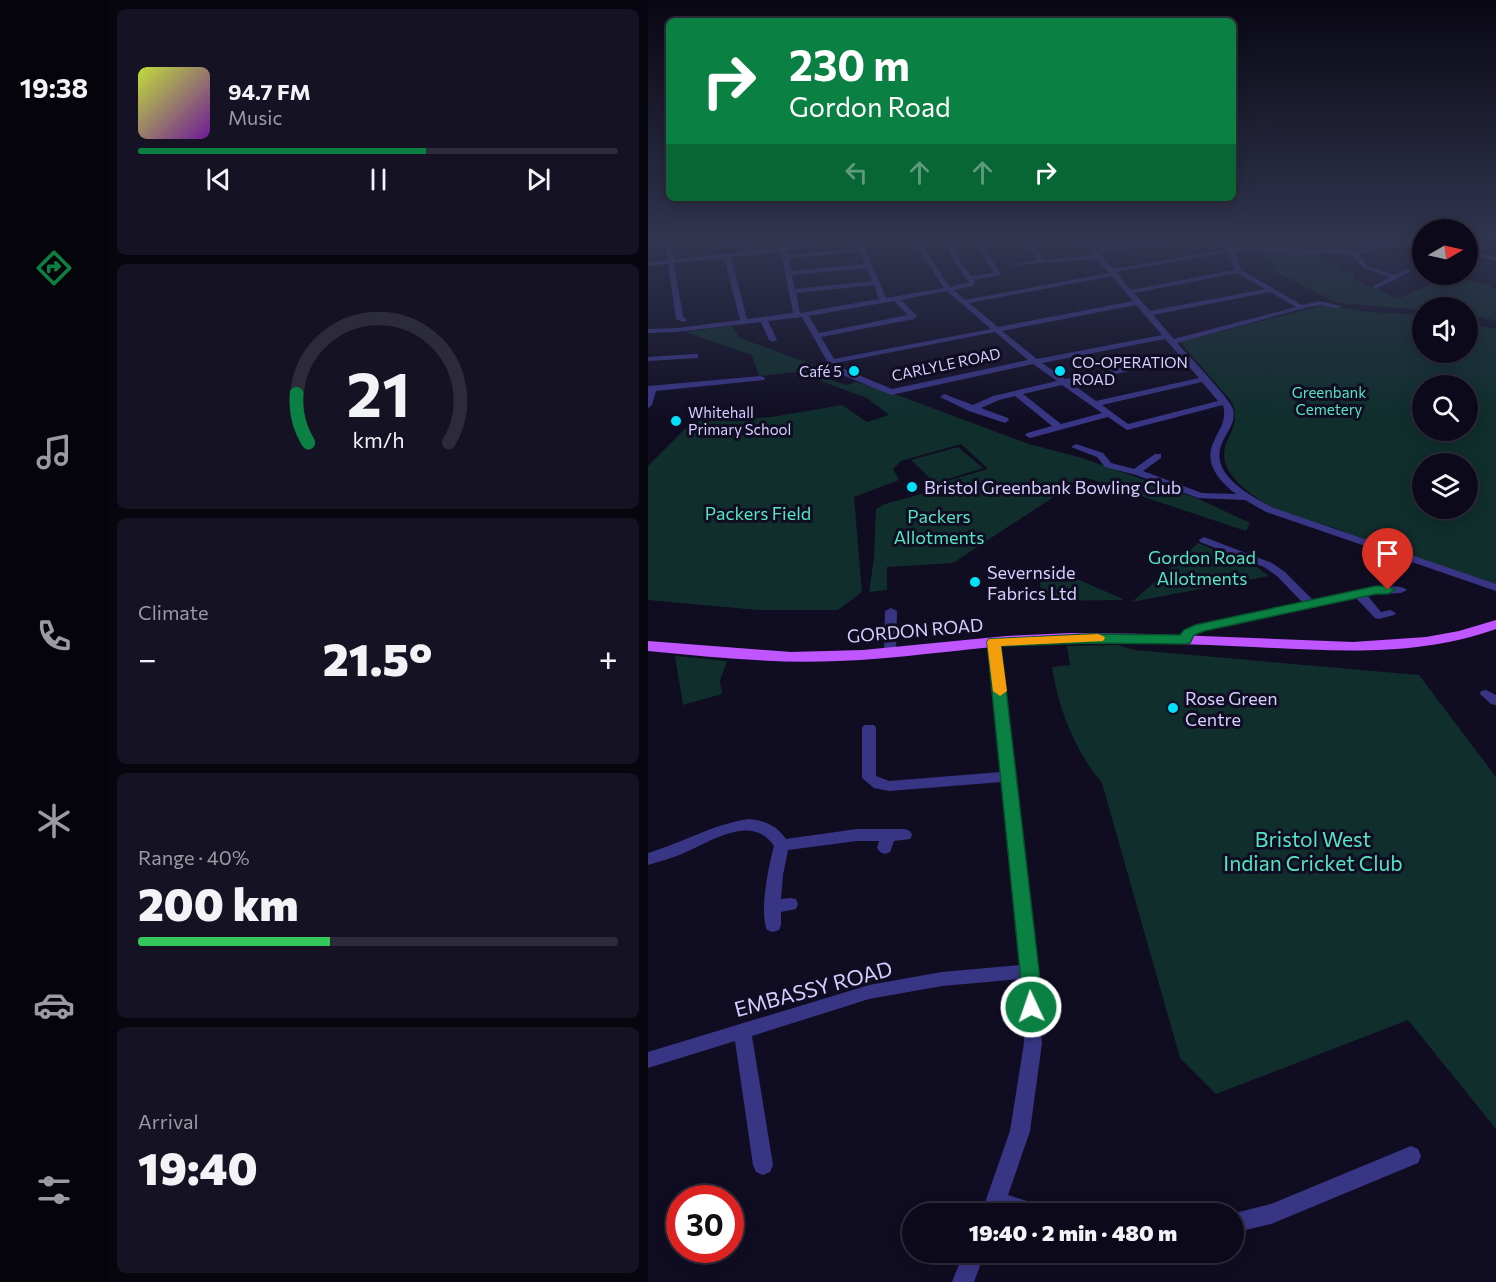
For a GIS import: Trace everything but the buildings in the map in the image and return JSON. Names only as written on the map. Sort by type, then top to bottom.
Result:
[{"type":"main road","name":"GORDON ROAD","points":[[648,646],[762,657],[890,652],[1029,639],[1185,640],[1342,647],[1386,646],[1429,641],[1493,628]]},
{"type":"street","points":[[677,301],[679,317],[683,320]]},
{"type":"street","points":[[739,301],[744,322]]},
{"type":"street","points":[[795,301],[800,314],[831,362],[1138,302],[1226,404],[1231,417],[1228,427],[1217,442],[1215,459],[1226,480],[1246,497],[1270,510],[1496,588]]},
{"type":"street","points":[[648,331],[744,322],[889,301]]},
{"type":"street","points":[[816,336],[913,316],[898,301]]},
{"type":"street","points":[[964,302],[970,301]]},
{"type":"street","points":[[1148,314],[1216,301]]},
{"type":"street","points":[[1289,301],[1301,308]]},
{"type":"street","points":[[964,302],[1035,361],[1127,427],[1226,404]]},
{"type":"street","name":"CARLYLE ROAD","points":[[831,362],[841,371],[891,392],[1035,361],[1170,339],[1320,303],[1337,306]]},
{"type":"street","points":[[764,319],[774,337]]},
{"type":"street","points":[[648,359],[695,356]]},
{"type":"street","points":[[972,409],[1016,393],[1185,357]]},
{"type":"street","points":[[648,405],[652,391],[649,389],[761,378]]},
{"type":"street","points":[[1095,404],[1204,379]]},
{"type":"street","points":[[1016,393],[1060,428]]},
{"type":"street","points":[[944,397],[1005,420]]},
{"type":"street","points":[[1030,435],[1110,414]]},
{"type":"street","points":[[1076,447],[1100,455],[1108,465],[1201,496],[1246,497]]},
{"type":"street","points":[[1134,472],[1158,456]]},
{"type":"street","points":[[1204,540],[1268,565],[1310,604]]},
{"type":"street","points":[[1185,640],[1189,633],[1200,628],[1376,590],[1401,590]]},
{"type":"street","points":[[1359,594],[1380,616],[1390,614]]},
{"type":"street","points":[[890,652],[891,611]]},
{"type":"street","points":[[994,642],[1030,971],[1033,1043],[1020,1131],[994,1203]]},
{"type":"street","points":[[869,728],[869,778],[879,784],[889,786],[1009,776]]},
{"type":"street","points":[[648,859],[679,850],[726,828],[746,825],[765,826],[778,837],[782,845],[776,865],[773,925]]},
{"type":"street","points":[[782,845],[857,835],[886,841],[905,835]]},
{"type":"street","points":[[773,907],[790,904]]},
{"type":"street","name":"EMBASSY ROAD","points":[[648,1060],[869,992],[942,979],[1030,971]]},
{"type":"street","points":[[742,1030],[763,1166]]},
{"type":"street","points":[[1244,1220],[1271,1214],[1411,1156]]},
{"type":"street","points":[[963,1282],[971,1263]]},
{"type":"green space","points":[[1333,301],[1412,301],[1412,309],[1337,303]]},
{"type":"green space","points":[[1478,301],[1496,301],[1496,321],[1481,317],[1478,319]]},
{"type":"green space","name":"Greenbank Cemetery","points":[[1324,305],[1370,312],[1412,314],[1412,363],[1478,363],[1478,325],[1496,329],[1496,584],[1289,514],[1254,496],[1235,480],[1224,458],[1226,443],[1235,422],[1232,402],[1180,342]]},
{"type":"green space","name":"Packers Field","points":[[732,326],[740,338],[830,371],[821,377],[846,385],[856,382],[892,393],[1029,444],[1082,458],[1199,499],[1250,523],[1246,531],[1084,477],[953,563],[887,567],[887,590],[869,592],[874,558],[876,509],[885,504],[935,490],[930,486],[988,469],[961,444],[901,461],[893,469],[899,480],[854,497],[862,592],[838,610],[758,610],[648,600],[648,466],[686,428],[698,425],[698,421],[772,417],[842,405],[867,422],[889,415],[867,398],[797,372],[759,376],[752,355],[685,332]]},
{"type":"green space","points":[[958,447],[983,468],[935,483],[911,460]]},
{"type":"green space","name":"Gordon Road Allotments","points":[[1198,543],[1254,565],[1269,576],[1132,602]]},
{"type":"green space","points":[[1058,571],[1123,600],[1041,601],[1040,573]]},
{"type":"green space","name":"Bristol West Indian Cricket Club","points":[[1117,645],[1135,650],[1419,675],[1496,777],[1496,1129],[1408,1020],[1216,1094],[1180,1058],[1102,783],[1092,771],[1069,728],[1052,667],[1070,665],[1067,646]]},
{"type":"green space","points":[[675,656],[727,661],[720,681],[722,694],[683,705]]},
{"type":"slow traffic","points":[[1000,691],[994,642],[1098,638]]},
{"type":"place","name":"Café 5","points":[[854,371]]},
{"type":"place","name":"CO-OPERATION ROAD","points":[[1060,371]]},
{"type":"place","name":"Whitehall Primary School","points":[[676,421]]},
{"type":"place","name":"Bristol Greenbank Bowling Club","points":[[912,487]]},
{"type":"place","name":"Severnside Fabrics Ltd","points":[[975,582]]},
{"type":"place","name":"Rose Green Centre","points":[[1173,708]]},
{"type":"route","points":[[1031,1007],[1030,971],[994,642],[1029,639],[1185,640],[1189,633],[1200,628],[1376,590],[1388,590]]},
{"type":"park label","name":"Packers Allotments","points":[[939,526]]}]
